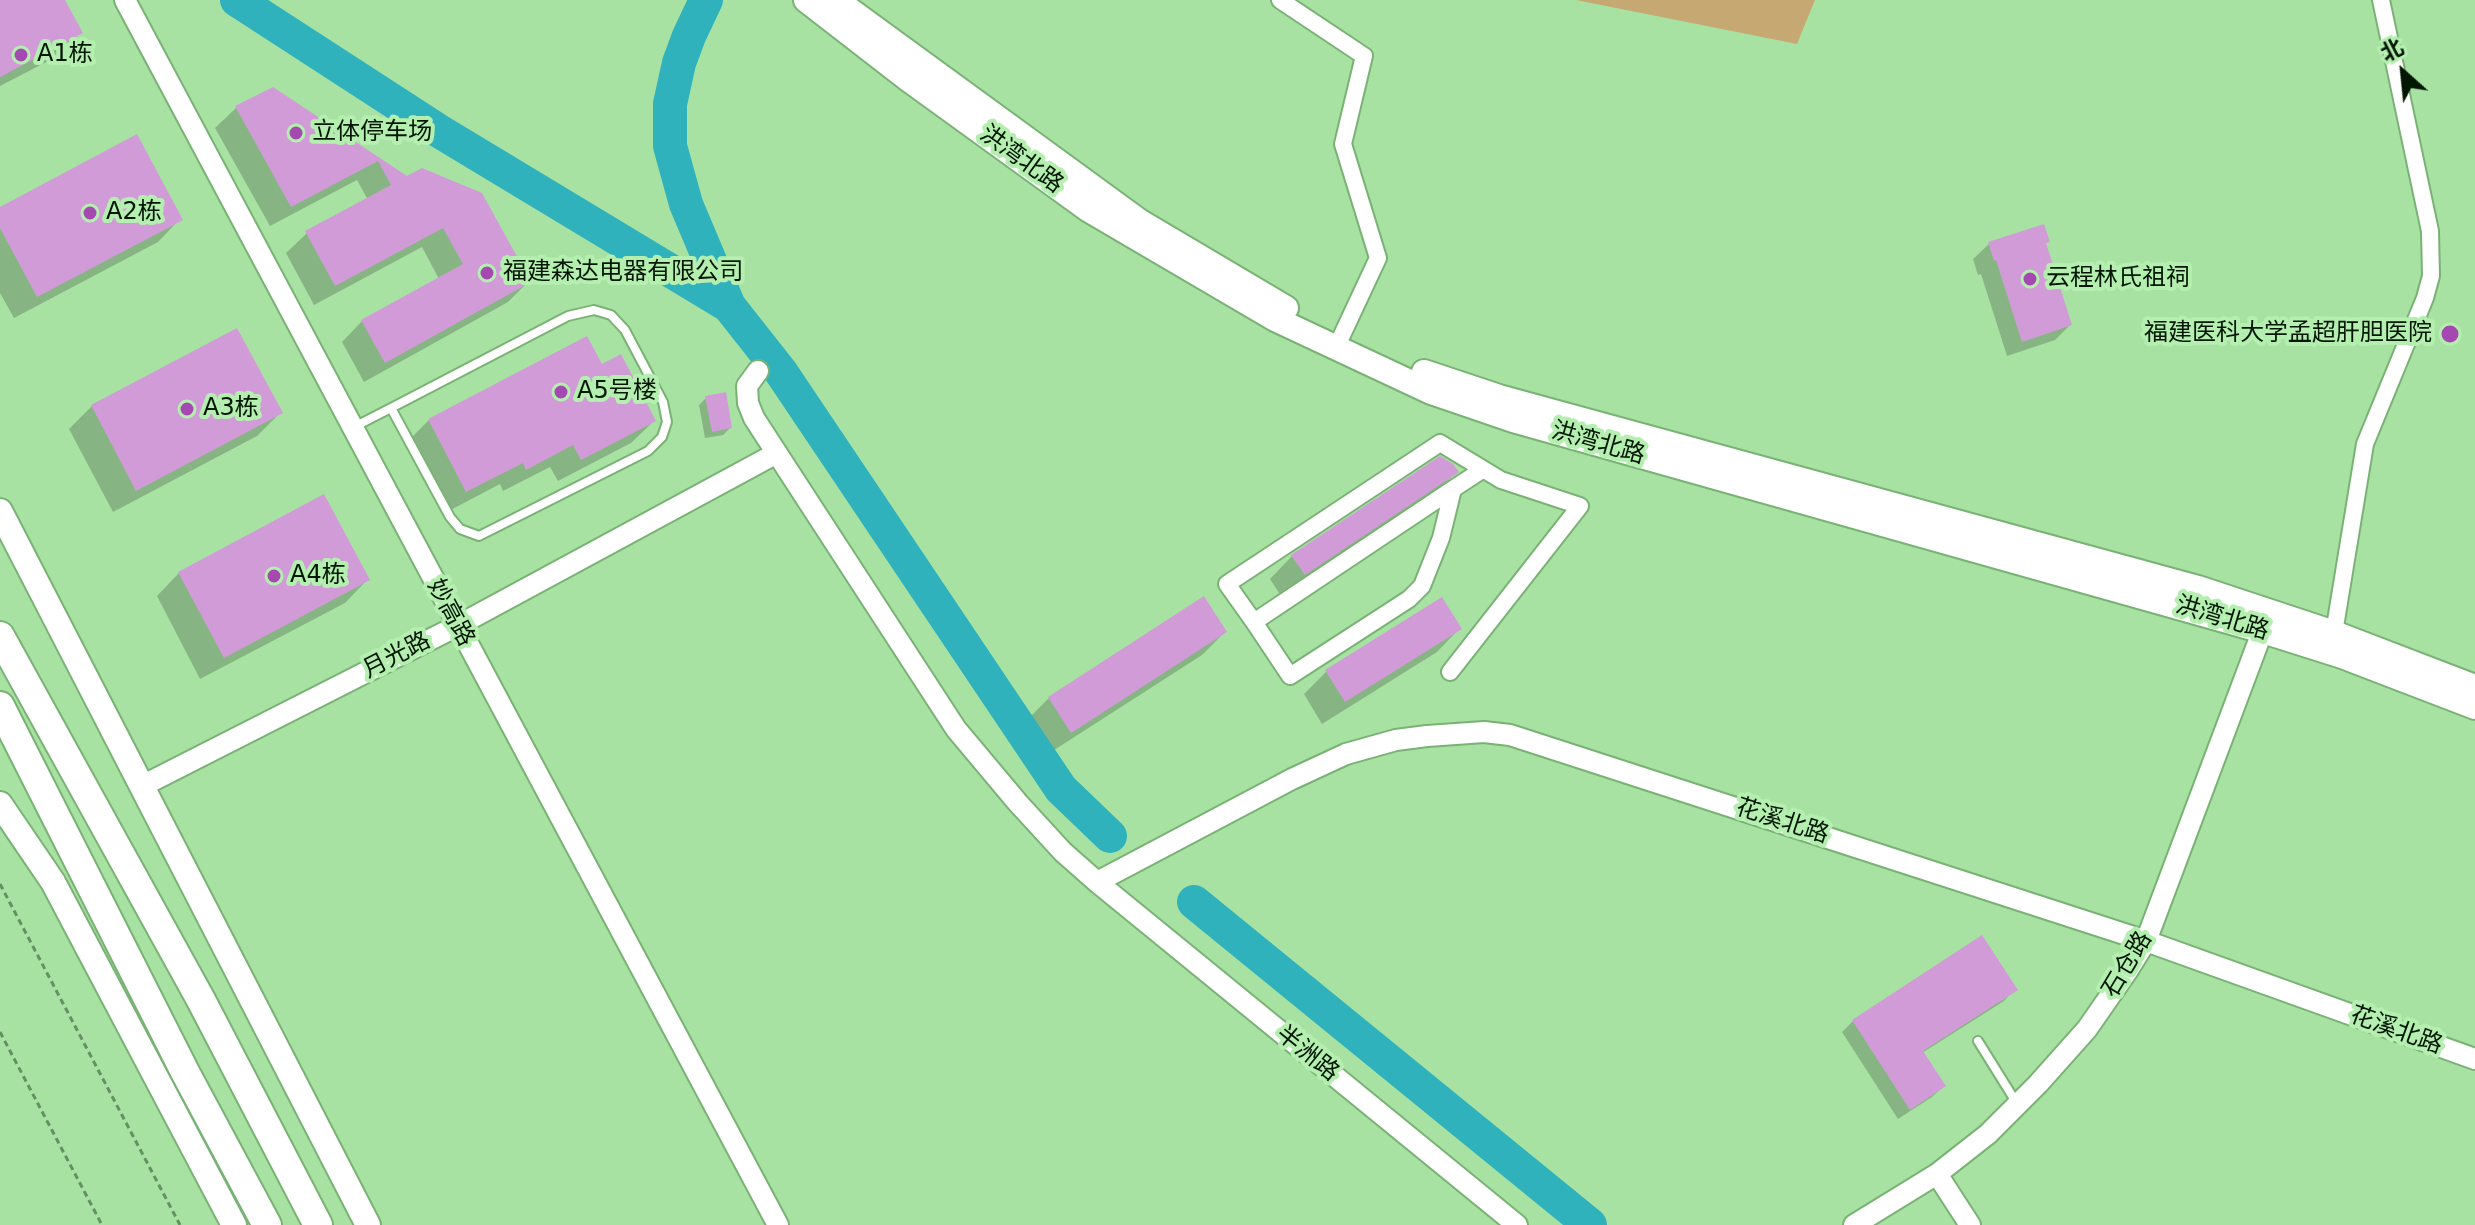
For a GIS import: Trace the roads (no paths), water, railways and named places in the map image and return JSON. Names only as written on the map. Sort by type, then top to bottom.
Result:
[{"type":"highway","points":[[0,636],[201,1000],[318,1225]]},
{"type":"highway","points":[[0,706],[185,1072],[267,1225]]},
{"type":"main road","name":"洪湾北路","points":[[806,0],[908,79],[1089,210],[1238,300],[1340,343],[1456,402],[1513,420],[2267,621],[2334,633],[2475,687]]},
{"type":"main road","name":"洪湾北路","points":[[836,0],[1139,221],[1340,343]]},
{"type":"main road","points":[[0,511],[368,1225]]},
{"type":"main road","name":"洪湾北路","points":[[2267,621],[2342,656],[2475,707]]},
{"type":"main road","points":[[0,804],[53,882],[234,1225]]},
{"type":"street","name":"妙高路","points":[[125,0],[778,1225]]},
{"type":"street","points":[[1280,0],[1364,56],[1343,144],[1378,258],[1340,343]]},
{"type":"street","points":[[2334,633],[2365,444],[2425,298],[2431,276],[2430,231],[2381,0]]},
{"type":"street","name":"半洲路","points":[[758,371],[747,386],[748,403],[754,418],[956,729],[1018,803],[1063,852],[1097,882],[1517,1225]]},
{"type":"street","points":[[1450,672],[1580,506],[1525,490],[1482,470],[1440,443],[1227,584],[1290,676],[1409,599],[1422,586],[1441,538],[1453,489]]},
{"type":"street","name":"月光路","points":[[142,786],[457,626],[777,453]]},
{"type":"street","points":[[1254,622],[1482,470]]},
{"type":"street","name":"石仓路","points":[[1854,1225],[1960,1158],[2017,1105],[2087,1029],[2146,941],[2267,621]]},
{"type":"street","name":"花溪北路","points":[[1097,882],[1292,779],[1346,754],[1396,740],[1484,732],[1533,741],[2146,941],[2475,1059]]},
{"type":"street","points":[[1937,1174],[1970,1225]]},
{"type":"lane","points":[[352,428],[568,316],[594,310],[611,315],[625,330],[663,402],[667,422],[662,437],[648,451],[486,534],[474,535],[460,529],[450,517],[391,408]]},
{"type":"lane","points":[[1978,1041],[2017,1105]]},
{"type":"waterway","points":[[237,0],[439,131],[729,306],[781,372],[1061,789],[1110,836]]},
{"type":"waterway","points":[[706,0],[679,63],[670,104],[670,146],[686,204],[729,306]]},
{"type":"waterway","points":[[1194,902],[1590,1225]]},
{"type":"place","name":"A1栋","points":[[21,55]]},
{"type":"place","name":"立体停车场","points":[[296,133]]},
{"type":"place","name":"A2栋","points":[[90,213]]},
{"type":"place","name":"福建森达电器有限公司","points":[[487,273]]},
{"type":"place","name":"云程林氏祖祠","points":[[2030,279]]},
{"type":"place","name":"福建医科大学孟超肝胆医院","points":[[2450,334]]},
{"type":"place","name":"A5号楼","points":[[561,392]]},
{"type":"place","name":"A3栋","points":[[187,409]]},
{"type":"place","name":"A4栋","points":[[274,576]]}]
